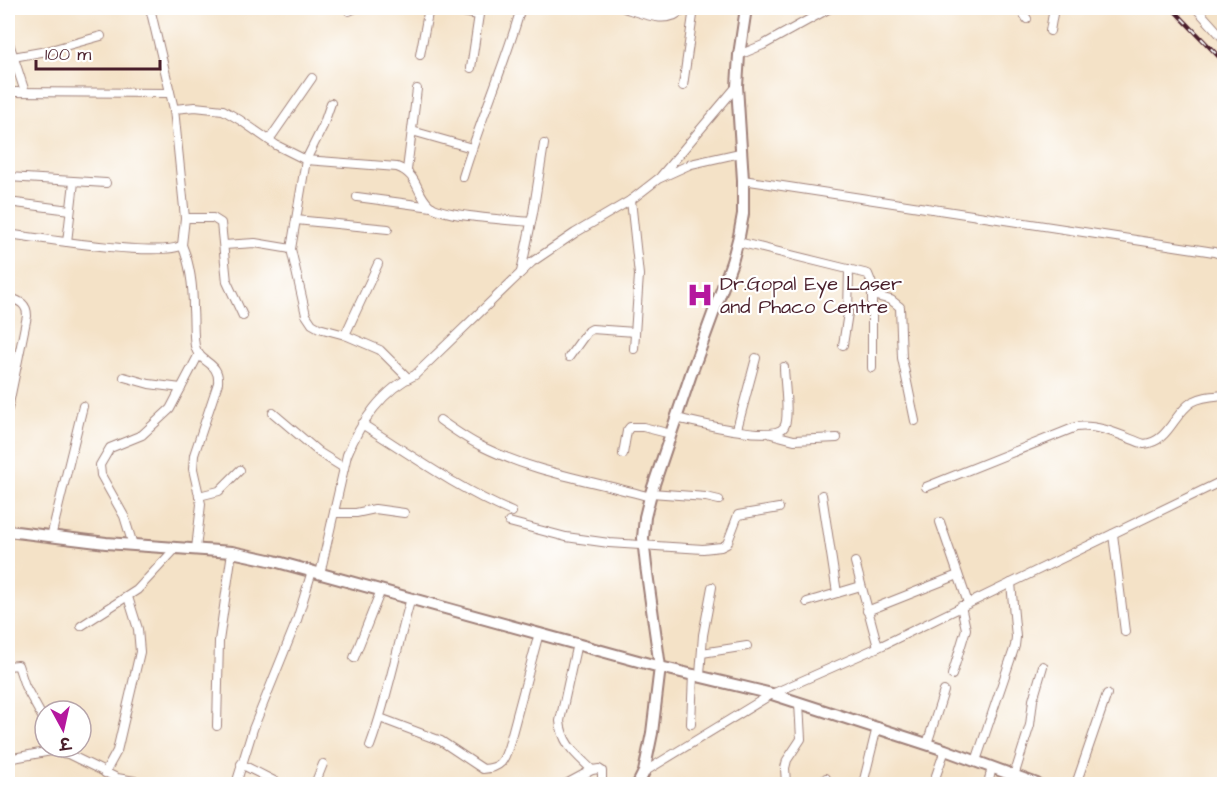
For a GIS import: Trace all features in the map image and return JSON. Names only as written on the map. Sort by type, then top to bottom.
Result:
[{"type":"street","points":[[150,8],[174,109],[185,218],[182,245],[188,259],[193,284],[195,346],[199,354],[215,368],[219,377],[194,455],[193,469],[200,496],[201,511],[196,549]]},
{"type":"street","points":[[420,55],[429,8]]},
{"type":"street","points":[[444,8],[479,11],[471,68]]},
{"type":"street","points":[[463,177],[513,38],[521,8]]},
{"type":"street","points":[[624,8],[670,18],[684,8]]},
{"type":"street","points":[[683,86],[694,8]]},
{"type":"street","points":[[638,784],[644,772],[652,733],[660,667],[644,544],[645,517],[650,495],[676,418],[738,242],[743,214],[737,86],[746,8]]},
{"type":"street","points":[[739,55],[763,45],[827,8]]},
{"type":"street","points":[[1020,8],[1027,19]]},
{"type":"street","points":[[1050,31],[1054,8]]},
{"type":"street","points":[[1197,8],[1224,39]]},
{"type":"street","points":[[13,57],[47,51],[101,36]]},
{"type":"street","points":[[8,40],[24,92]]},
{"type":"street","points":[[269,140],[312,78]]},
{"type":"street","points":[[236,784],[241,764],[316,572],[334,513],[344,468],[354,437],[362,424],[381,401],[408,378],[415,375],[532,262],[631,200],[658,179],[737,86]]},
{"type":"street","points":[[407,170],[417,89]]},
{"type":"street","points":[[8,93],[170,93]]},
{"type":"street","points":[[331,103],[323,126],[306,160],[291,249],[308,320],[319,328],[345,335],[380,350],[408,378]]},
{"type":"street","points":[[174,109],[195,107],[223,110],[269,140],[306,160],[397,167],[407,170],[432,207]]},
{"type":"street","points":[[412,130],[472,148]]},
{"type":"street","points":[[521,273],[544,144]]},
{"type":"street","points":[[658,179],[691,164],[740,153]]},
{"type":"street","points":[[8,177],[106,183]]},
{"type":"street","points":[[742,180],[1202,250],[1220,254],[1224,259]]},
{"type":"street","points":[[67,242],[74,182]]},
{"type":"street","points":[[357,197],[432,207],[458,214],[531,222]]},
{"type":"street","points":[[631,200],[639,275],[634,349]]},
{"type":"street","points":[[8,202],[70,210]]},
{"type":"street","points":[[185,218],[219,220],[222,226],[228,282],[243,316]]},
{"type":"street","points":[[296,220],[387,229]]},
{"type":"street","points":[[8,234],[106,247],[172,249],[182,245]]},
{"type":"street","points":[[738,242],[868,274],[872,284],[872,368]]},
{"type":"street","points":[[224,245],[255,243],[291,249]]},
{"type":"street","points":[[345,335],[378,264]]},
{"type":"street","points":[[843,345],[848,313],[849,269]]},
{"type":"street","points":[[1224,289],[1224,302]]},
{"type":"street","points":[[872,295],[891,300],[900,307],[902,358],[915,421]]},
{"type":"street","points":[[8,297],[23,304],[27,312],[8,409]]},
{"type":"street","points":[[569,357],[587,332],[592,329],[635,332]]},
{"type":"street","points":[[134,545],[124,516],[101,475],[100,465],[110,448],[136,438],[156,423],[174,403],[199,354]]},
{"type":"street","points":[[737,429],[756,358]]},
{"type":"street","points":[[769,434],[780,431],[786,423],[784,367]]},
{"type":"street","points":[[124,377],[149,384],[181,388]]},
{"type":"street","points":[[926,487],[1076,427],[1092,427],[1144,444],[1151,443],[1163,435],[1184,408],[1193,401],[1224,395]]},
{"type":"street","points":[[51,537],[83,406]]},
{"type":"street","points":[[273,413],[321,453],[344,468]]},
{"type":"street","points":[[676,418],[794,440],[837,438]]},
{"type":"street","points":[[440,420],[469,440],[506,457],[548,471],[650,495],[706,497],[718,500]]},
{"type":"street","points":[[362,424],[446,478],[488,502],[512,512]]},
{"type":"street","points":[[623,454],[627,430],[630,427],[643,427],[671,434]]},
{"type":"street","points":[[200,496],[219,491],[240,470]]},
{"type":"street","points":[[644,772],[772,694],[878,647],[1224,480]]},
{"type":"street","points":[[822,495],[837,593]]},
{"type":"street","points":[[334,513],[356,513],[375,508],[404,513]]},
{"type":"street","points":[[509,522],[566,537],[609,543],[703,549],[727,544],[738,515],[779,508]]},
{"type":"street","points":[[940,522],[958,575],[965,605],[966,629],[952,675]]},
{"type":"street","points":[[8,531],[134,545],[232,552],[316,572],[660,667],[772,694],[945,750],[1037,784]]},
{"type":"street","points":[[1113,534],[1125,633]]},
{"type":"street","points":[[81,626],[137,590],[176,548]]},
{"type":"street","points":[[217,726],[219,641],[232,552]]},
{"type":"street","points":[[855,562],[878,647]]},
{"type":"street","points":[[867,611],[958,575]]},
{"type":"street","points":[[976,761],[1015,646],[1011,583]]},
{"type":"street","points":[[807,602],[861,586]]},
{"type":"street","points":[[691,724],[712,587]]},
{"type":"street","points":[[354,658],[381,590]]},
{"type":"street","points":[[105,773],[117,751],[140,652],[138,629],[128,597]]},
{"type":"street","points":[[370,746],[380,718],[411,598]]},
{"type":"street","points":[[380,718],[441,741],[483,769],[500,765],[504,761],[509,745],[539,633]]},
{"type":"street","points":[[577,644],[560,727],[565,742],[592,770]]},
{"type":"street","points":[[702,653],[747,646]]},
{"type":"street","points":[[8,666],[18,664],[24,686],[33,701]]},
{"type":"street","points":[[1014,776],[1030,725],[1033,700],[1043,666]]},
{"type":"street","points":[[927,744],[944,691]]},
{"type":"street","points":[[1076,784],[1107,694]]},
{"type":"street","points":[[786,784],[787,760],[801,739],[799,703]]},
{"type":"street","points":[[863,784],[877,727]]},
{"type":"street","points":[[933,784],[945,750]]},
{"type":"street","points":[[8,759],[33,753]]},
{"type":"street","points":[[78,759],[117,778],[152,784]]},
{"type":"street","points":[[241,764],[280,784]]},
{"type":"street","points":[[315,784],[323,764]]},
{"type":"street","points":[[988,784],[992,767]]},
{"type":"street","points":[[566,784],[592,770],[599,769],[602,771],[602,784]]},
{"type":"railway","points":[[1172,8],[1224,62]]},
{"type":"place","name":"Dr.Gopal Eye Laser and Phaco Centre","points":[[700,295]]}]
